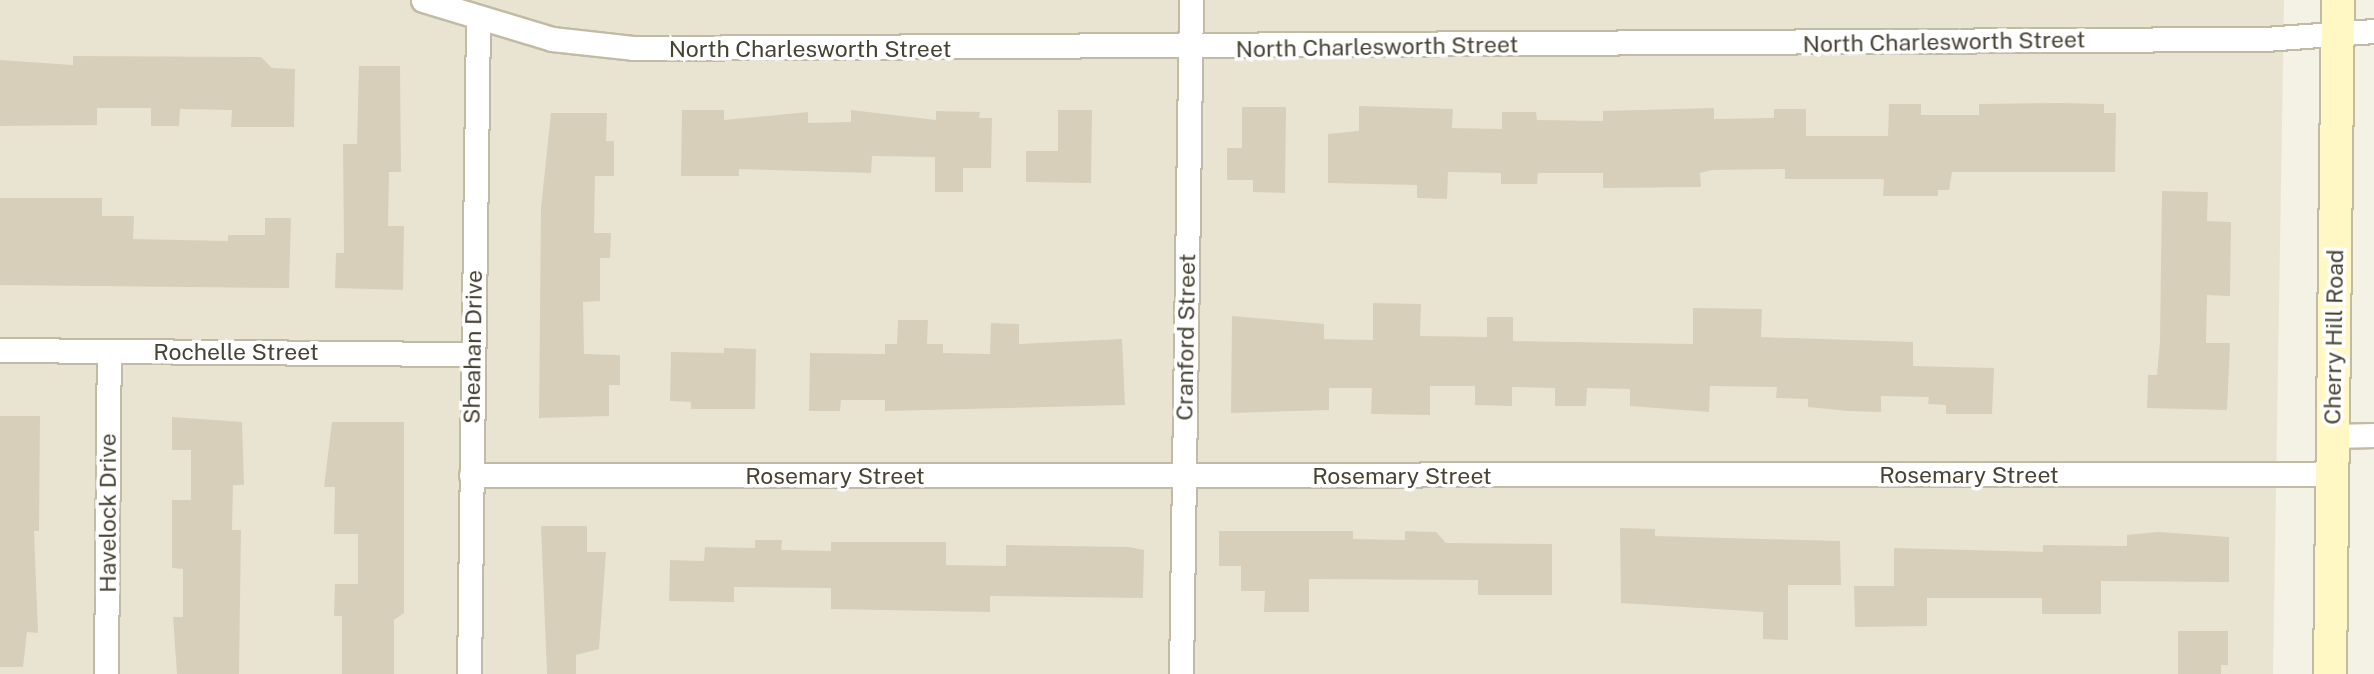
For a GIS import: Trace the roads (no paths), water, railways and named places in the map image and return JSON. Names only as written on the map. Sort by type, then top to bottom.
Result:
[{"type":"main road","name":"Cherry Hill Road","points":[[2330,674],[2338,0]]},
{"type":"street","name":"North Charlesworth Street","points":[[423,0],[478,19],[552,39],[633,48],[1190,49],[2338,38],[2374,31]]},
{"type":"street","name":"Cranford Street","points":[[1181,674],[1191,0]]},
{"type":"street","name":"Sheahan Drive","points":[[469,674],[478,19]]},
{"type":"street","name":"Rochelle Street","points":[[0,350],[472,354]]},
{"type":"street","name":"Havelock Drive","points":[[106,674],[109,351]]},
{"type":"street","points":[[2333,436],[2374,435]]},
{"type":"street","name":"Rosemary Street","points":[[471,475],[1184,477],[2333,474]]}]
